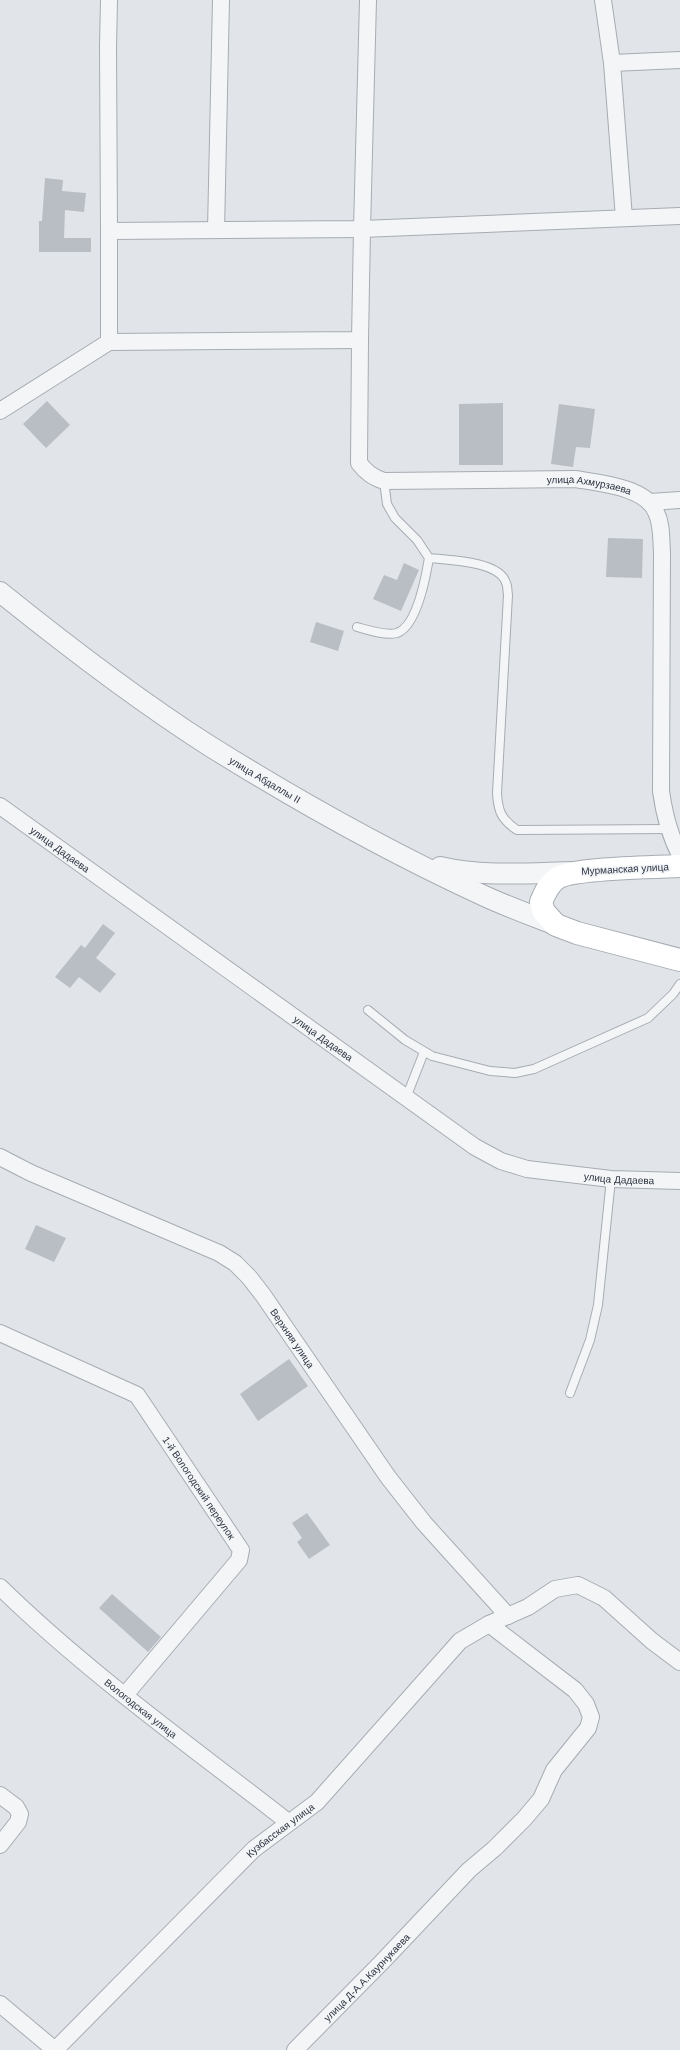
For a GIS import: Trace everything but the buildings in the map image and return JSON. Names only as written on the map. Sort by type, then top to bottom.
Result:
[{"type":"main road","name":"Мурманская улица","points":[[556,925],[544,912],[541,902],[547,888],[556,878],[573,872],[680,866]]},
{"type":"main road","points":[[556,925],[577,933],[680,960]]},
{"type":"street","points":[[109,0],[109,342]]},
{"type":"street","points":[[216,230],[221,0]]},
{"type":"street","points":[[368,0],[362,229],[359,463],[365,471],[384,481]]},
{"type":"street","points":[[603,0],[612,63],[624,218]]},
{"type":"street","points":[[612,63],[680,60]]},
{"type":"street","points":[[109,231],[362,229],[680,216]]},
{"type":"street","points":[[0,411],[109,342],[360,340]]},
{"type":"street","name":"улица Ахмурзаева","points":[[384,481],[575,479],[613,486],[637,493],[650,502]]},
{"type":"street","points":[[650,502],[680,500]]},
{"type":"street","points":[[650,502],[656,510],[660,522],[662,552],[660,790],[669,829],[680,854]]},
{"type":"street","name":"улица Абдаллы II","points":[[0,592],[69,647],[207,744],[268,781],[412,861],[481,895],[556,925]]},
{"type":"street","name":"улица Дадаева","points":[[0,806],[406,1098],[476,1147],[501,1162],[528,1169],[611,1179],[680,1181]]},
{"type":"street","points":[[412,861],[460,872],[511,874],[573,872]]},
{"type":"street","name":"Верхняя улица","points":[[0,1157],[31,1173],[199,1243],[235,1263],[250,1277],[263,1295],[388,1477],[429,1528],[508,1616]]},
{"type":"street","name":"1-й Вологодский переулок","points":[[0,1333],[137,1395],[241,1550],[239,1560],[125,1695]]},
{"type":"street","name":"Кузбасская улица","points":[[55,2050],[254,1849],[288,1822],[317,1802],[460,1641],[488,1624],[528,1608],[555,1589],[578,1585],[604,1598],[652,1641],[680,1662]]},
{"type":"street","name":"Вологодская улица","points":[[0,1587],[30,1616],[125,1695],[288,1822]]},
{"type":"street","name":"улица Д-А.А.Каурнукаева","points":[[295,2050],[438,1904],[469,1870],[524,1818],[541,1799],[554,1770],[588,1728],[591,1717],[586,1704],[575,1690],[488,1624]]},
{"type":"street","points":[[0,1795],[16,1806],[20,1814],[18,1822],[0,1845]]},
{"type":"street","points":[[0,2004],[55,2050]]},
{"type":"lane","points":[[357,627],[386,634],[398,633],[411,622],[426,578],[429,558],[418,540],[395,518],[387,504],[384,481]]},
{"type":"lane","points":[[429,558],[481,564],[496,570],[506,581],[508,595],[497,793],[498,806],[505,821],[516,830],[669,829]]},
{"type":"lane","points":[[368,1010],[405,1040],[432,1056],[490,1071],[515,1073],[534,1069],[648,1018],[673,994],[680,984]]},
{"type":"lane","points":[[406,1098],[424,1052]]},
{"type":"lane","points":[[570,1393],[590,1340],[598,1305],[611,1179]]}]
